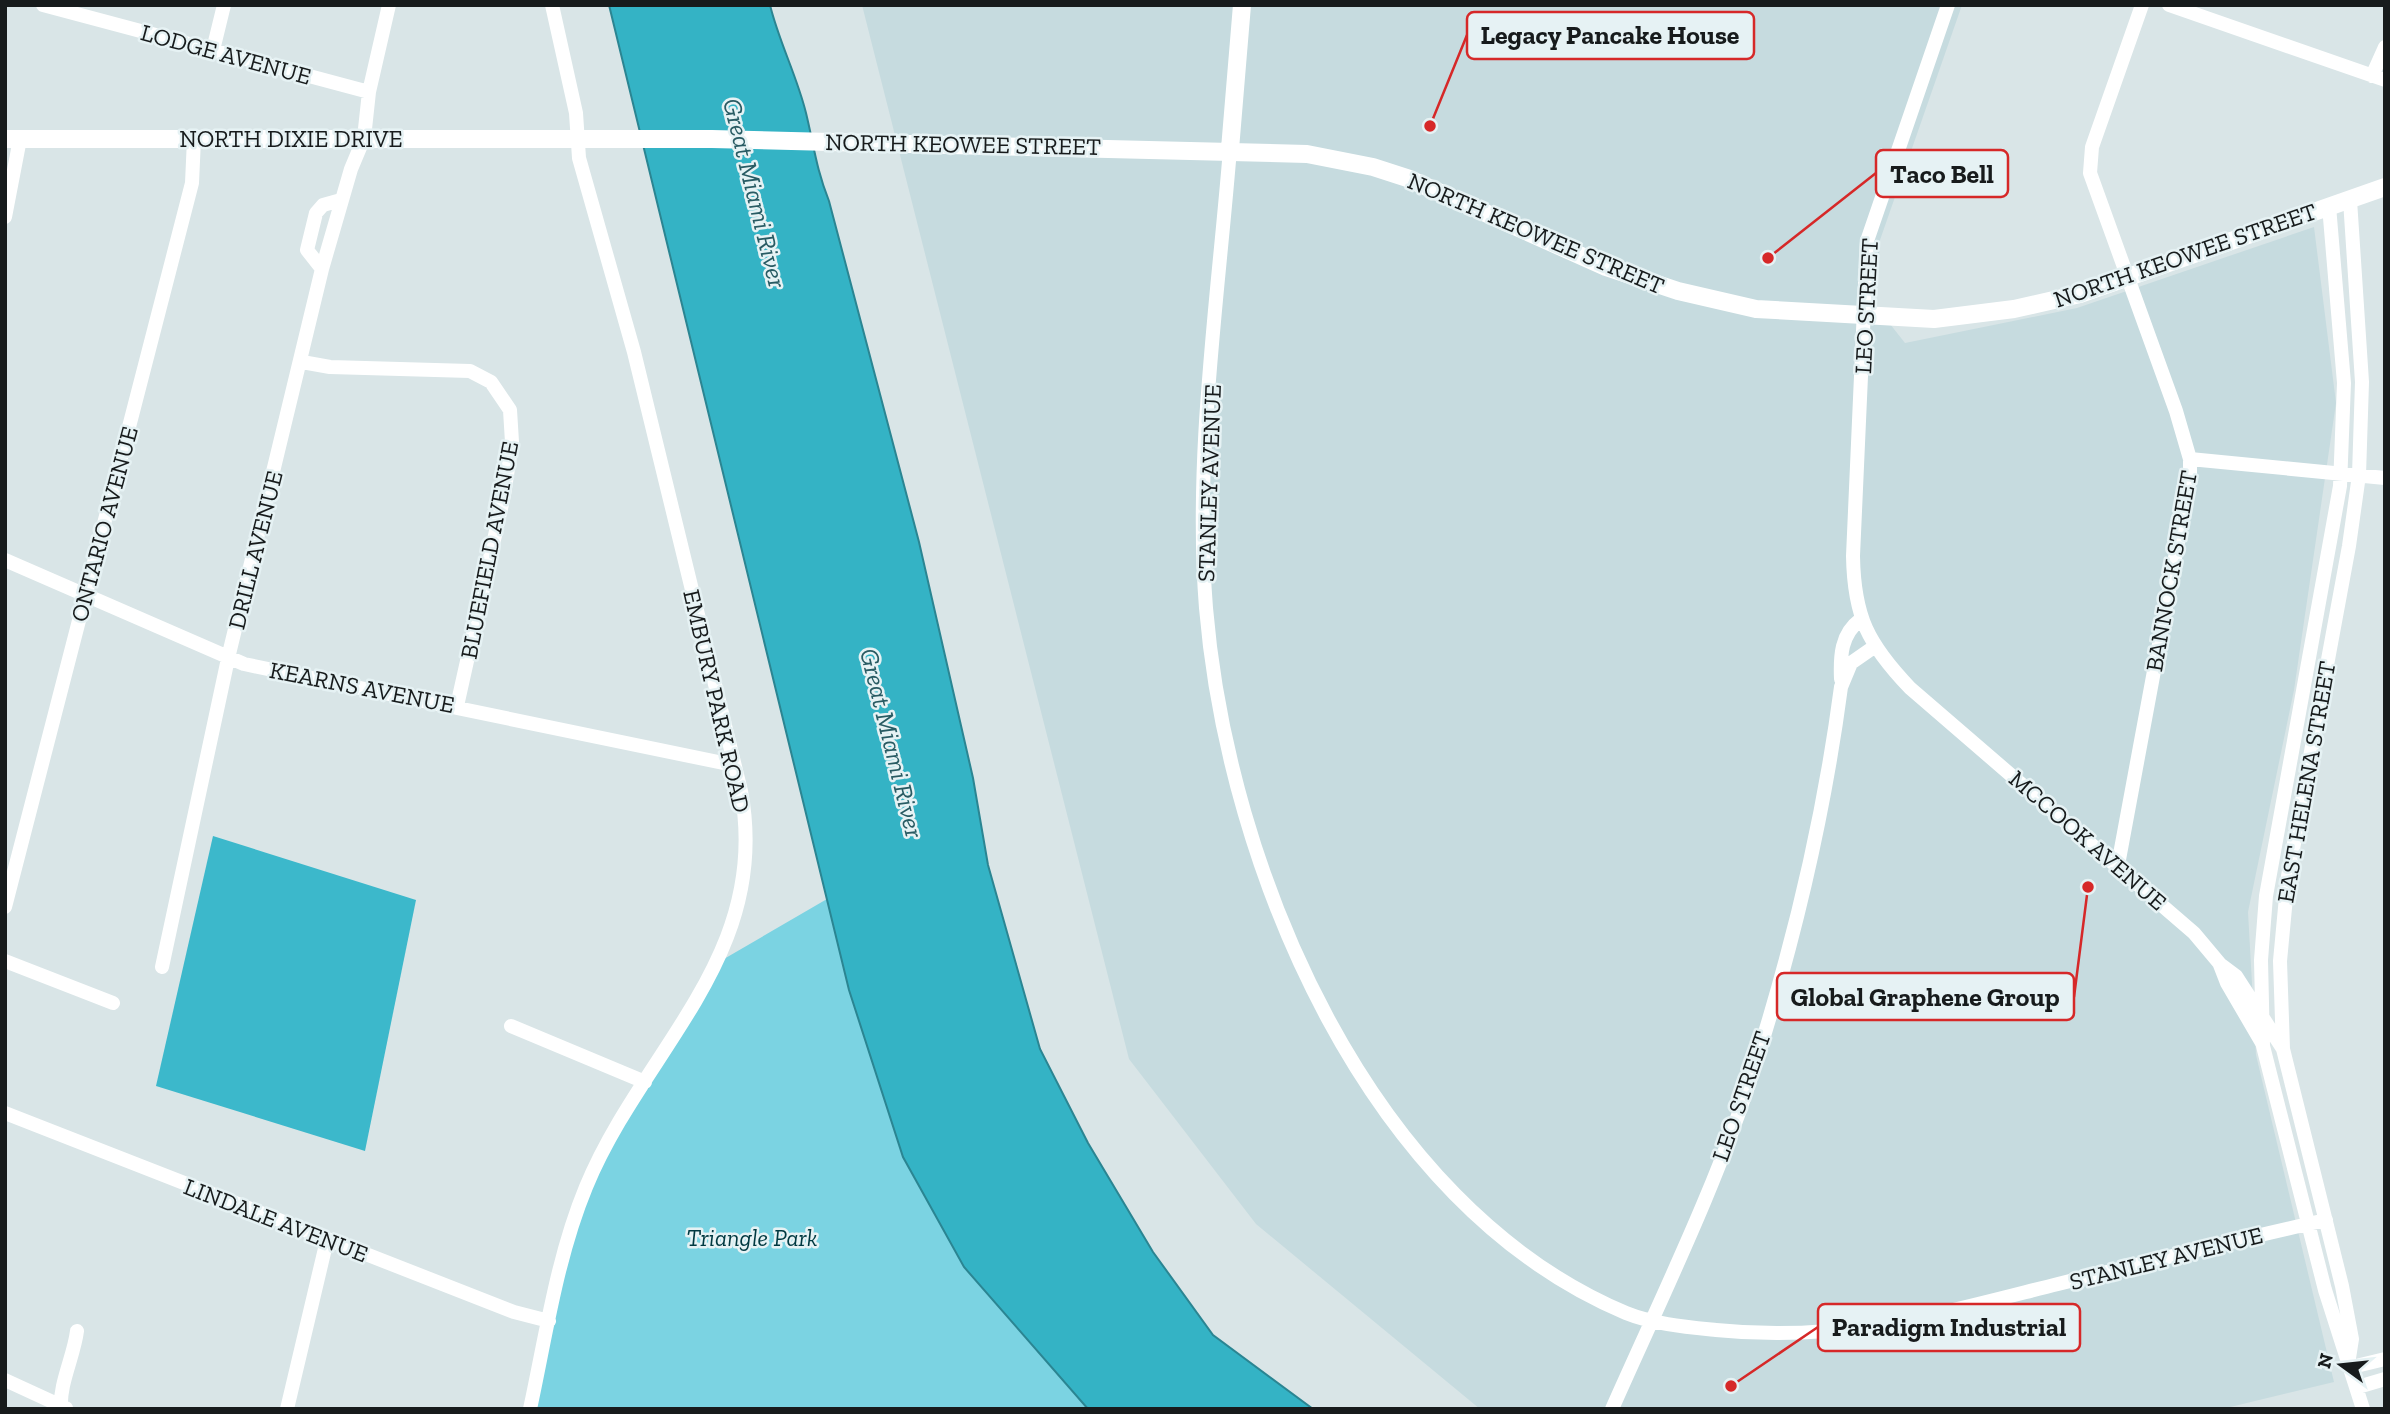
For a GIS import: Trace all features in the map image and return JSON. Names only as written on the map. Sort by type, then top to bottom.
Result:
[{"type":"main road","name":"STANLEY AVENUE","points":[[1230,149],[1242,5]]},
{"type":"main road","name":"NORTH DIXIE DRIVE","points":[[13,139],[709,139]]},
{"type":"main road","name":"NORTH KEOWEE STREET","points":[[709,139],[1230,149],[1307,154],[1373,167],[1433,189],[1606,267],[1678,291],[1756,309],[1934,319],[2014,309],[2080,294],[2385,187]]},
{"type":"street","points":[[213,50],[224,5]]},
{"type":"street","name":"DRILL AVENUE","points":[[162,967],[229,654],[302,362],[322,269],[341,200],[364,138],[369,92],[389,5]]},
{"type":"street","name":"EMBURY PARK ROAD","points":[[530,1409],[571,1228],[587,1185],[717,963],[738,912],[747,843],[744,805],[634,352],[579,158],[576,113],[552,5]]},
{"type":"street","name":"LEO STREET","points":[[1841,687],[1851,663],[1874,646],[1860,620],[1856,603],[1853,556],[1865,317],[1864,281],[1870,227],[1948,5]]},
{"type":"street","name":"BANNOCK STREET","points":[[2118,865],[2188,491],[2190,458],[2095,190],[2090,158],[2142,5]]},
{"type":"street","points":[[2169,5],[2378,78],[2385,47]]},
{"type":"street","name":"LODGE AVENUE","points":[[53,6],[369,92]]},
{"type":"street","points":[[5,217],[13,139]]},
{"type":"street","name":"ONTARIO AVENUE","points":[[5,908],[192,183],[194,139]]},
{"type":"street","name":"STANLEY AVENUE","points":[[1230,149],[1206,452],[1204,560],[1209,634],[1224,729],[1263,866],[1283,921],[1331,1022],[1377,1096],[1422,1156],[1483,1220],[1537,1263],[1631,1315],[1754,1333],[1817,1332],[1882,1326],[1976,1307],[2326,1220]]},
{"type":"street","points":[[322,269],[307,250],[310,230],[323,205],[341,200]]},
{"type":"street","name":"EAST HELENA STREET","points":[[2350,200],[2362,382],[2359,475],[2282,919],[2283,1049],[2326,1220],[2352,1339],[2351,1362]]},
{"type":"street","name":"EAST HELENA STREET","points":[[2329,206],[2344,383],[2341,473],[2266,896],[2261,960],[2263,1044],[2339,1337],[2351,1362],[2361,1399]]},
{"type":"street","name":"BLUEFIELD AVENUE","points":[[302,362],[330,367],[470,371],[498,389],[510,410],[512,442],[498,526],[457,706]]},
{"type":"street","points":[[2190,458],[2385,478]]},
{"type":"street","name":"KEARNS AVENUE","points":[[5,560],[229,654],[244,663],[457,706],[707,762],[733,765]]},
{"type":"street","points":[[2319,606],[2337,609]]},
{"type":"street","name":"LEO STREET","points":[[1612,1409],[1718,1163],[1755,1065],[1813,855],[1841,687],[1843,645],[1848,631],[1860,620]]},
{"type":"street","name":"MCCOOK AVENUE","points":[[1874,646],[1910,688],[2167,907],[2220,964],[2236,976],[2283,1049]]},
{"type":"street","points":[[2291,752],[2310,756]]},
{"type":"street","points":[[5,961],[113,1003]]},
{"type":"street","points":[[2220,964],[2227,983],[2263,1044]]},
{"type":"street","points":[[511,1026],[645,1082]]},
{"type":"street","name":"LINDALE AVENUE","points":[[5,1113],[514,1312],[549,1321]]},
{"type":"street","points":[[287,1409],[327,1240]]},
{"type":"street","points":[[5,1380],[63,1408],[77,1331]]},
{"type":"street","points":[[2351,1362],[2385,1359]]},
{"type":"street","points":[[2361,1399],[2385,1379]]},
{"type":"shaded area","points":[[862,5],[1962,5],[1880,240],[1875,305],[1905,343],[2077,308],[2314,227],[2336,403],[2294,690],[2248,912],[2256,1055],[2334,1382],[2222,1409],[1480,1409],[1256,1224],[1129,1059]]},
{"type":"shaded area","points":[[213,836],[416,900],[365,1151],[156,1086]]},
{"type":"green space","name":"Triangle Park","points":[[827,899],[849,990],[903,1157],[964,1267],[1088,1409],[530,1409],[587,1185],[717,963]]},
{"type":"water","name":"Great Miami River","points":[[609,5],[770,5],[806,113],[818,167],[919,542],[973,778],[988,865],[1040,1049],[1088,1143],[1153,1252],[1213,1335],[1313,1409],[1088,1409],[964,1267],[903,1157],[849,990]]},
{"type":"place","name":"Legacy Pancake House","points":[[1430,126]]},
{"type":"place","name":"Taco Bell","points":[[1768,258]]},
{"type":"place","name":"Global Graphene Group","points":[[2088,887]]},
{"type":"place","name":"Paradigm Industrial","points":[[1731,1386]]}]
